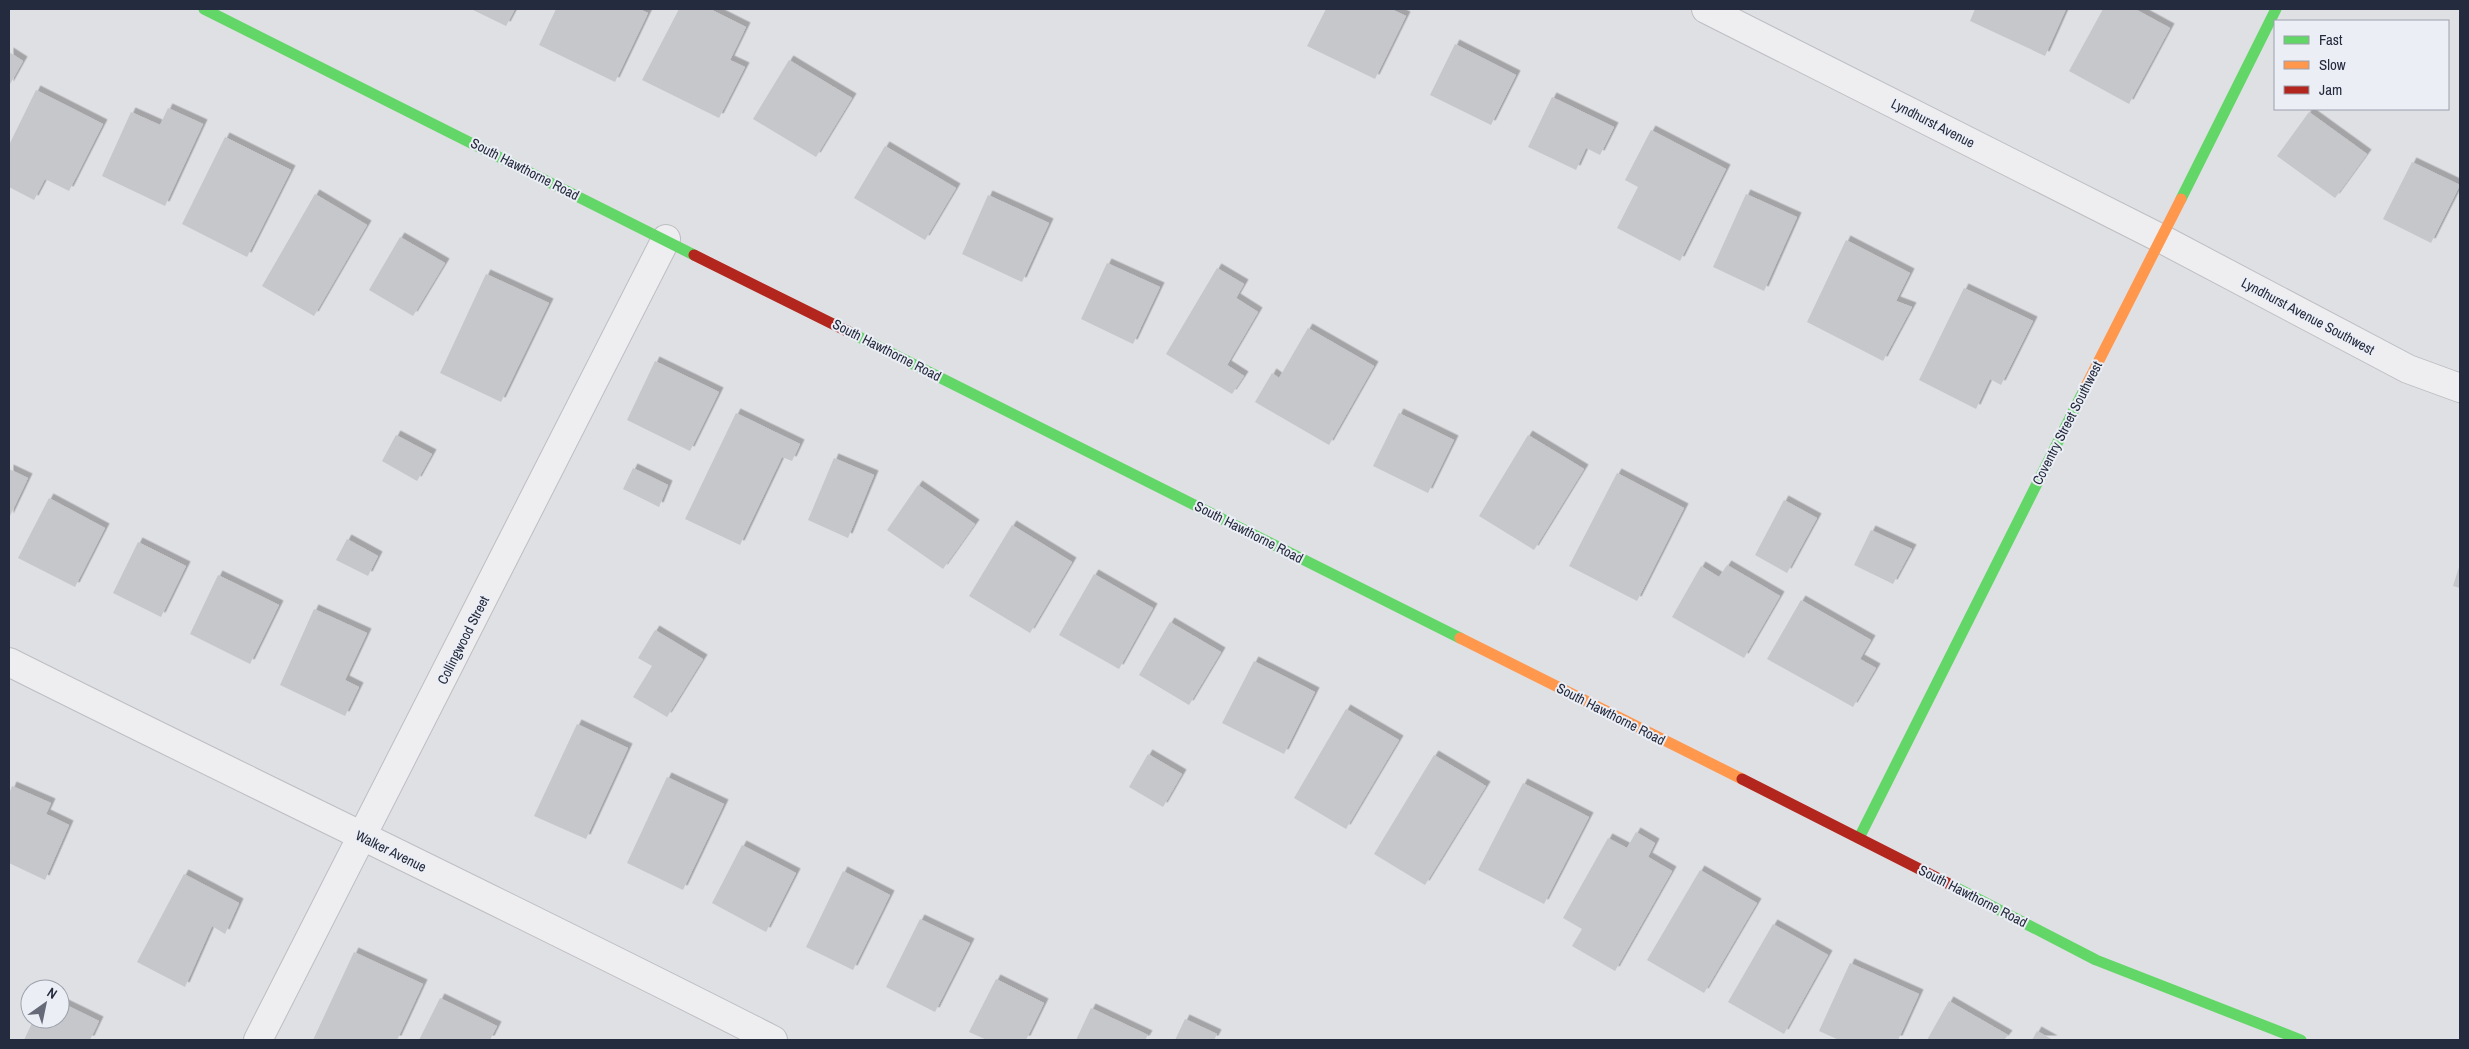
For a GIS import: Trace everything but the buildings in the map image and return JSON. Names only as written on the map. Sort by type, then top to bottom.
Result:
[{"type":"main road","name":"South Hawthorne Road","points":[[204,9],[1859,838],[2096,960],[2301,1040]]},
{"type":"main road","name":"Coventry Street Southwest","points":[[1859,838],[2276,9]]},
{"type":"street","name":"Lyndhurst Avenue","points":[[1706,9],[2160,238]]},
{"type":"street","name":"Lyndhurst Avenue Southwest","points":[[2160,238],[2408,369],[2460,388]]},
{"type":"street","name":"Collingwood Street","points":[[258,1040],[363,838],[666,239]]},
{"type":"street","name":"Walker Avenue","points":[[9,662],[363,838],[590,947],[773,1040]]},
{"type":"traffic: fast","points":[[204,9],[694,255]]},
{"type":"traffic: fast","points":[[2181,199],[2276,9]]},
{"type":"traffic: fast","points":[[849,332],[1460,638]]},
{"type":"traffic: fast","points":[[1859,838],[2084,390]]},
{"type":"traffic: fast","points":[[1949,884],[2096,960],[2301,1040]]},
{"type":"traffic: slow","points":[[2084,390],[2181,199]]},
{"type":"traffic: slow","points":[[1460,638],[1742,779]]},
{"type":"traffic: jam","points":[[694,255],[849,332]]},
{"type":"traffic: jam","points":[[1742,779],[1949,884]]}]
